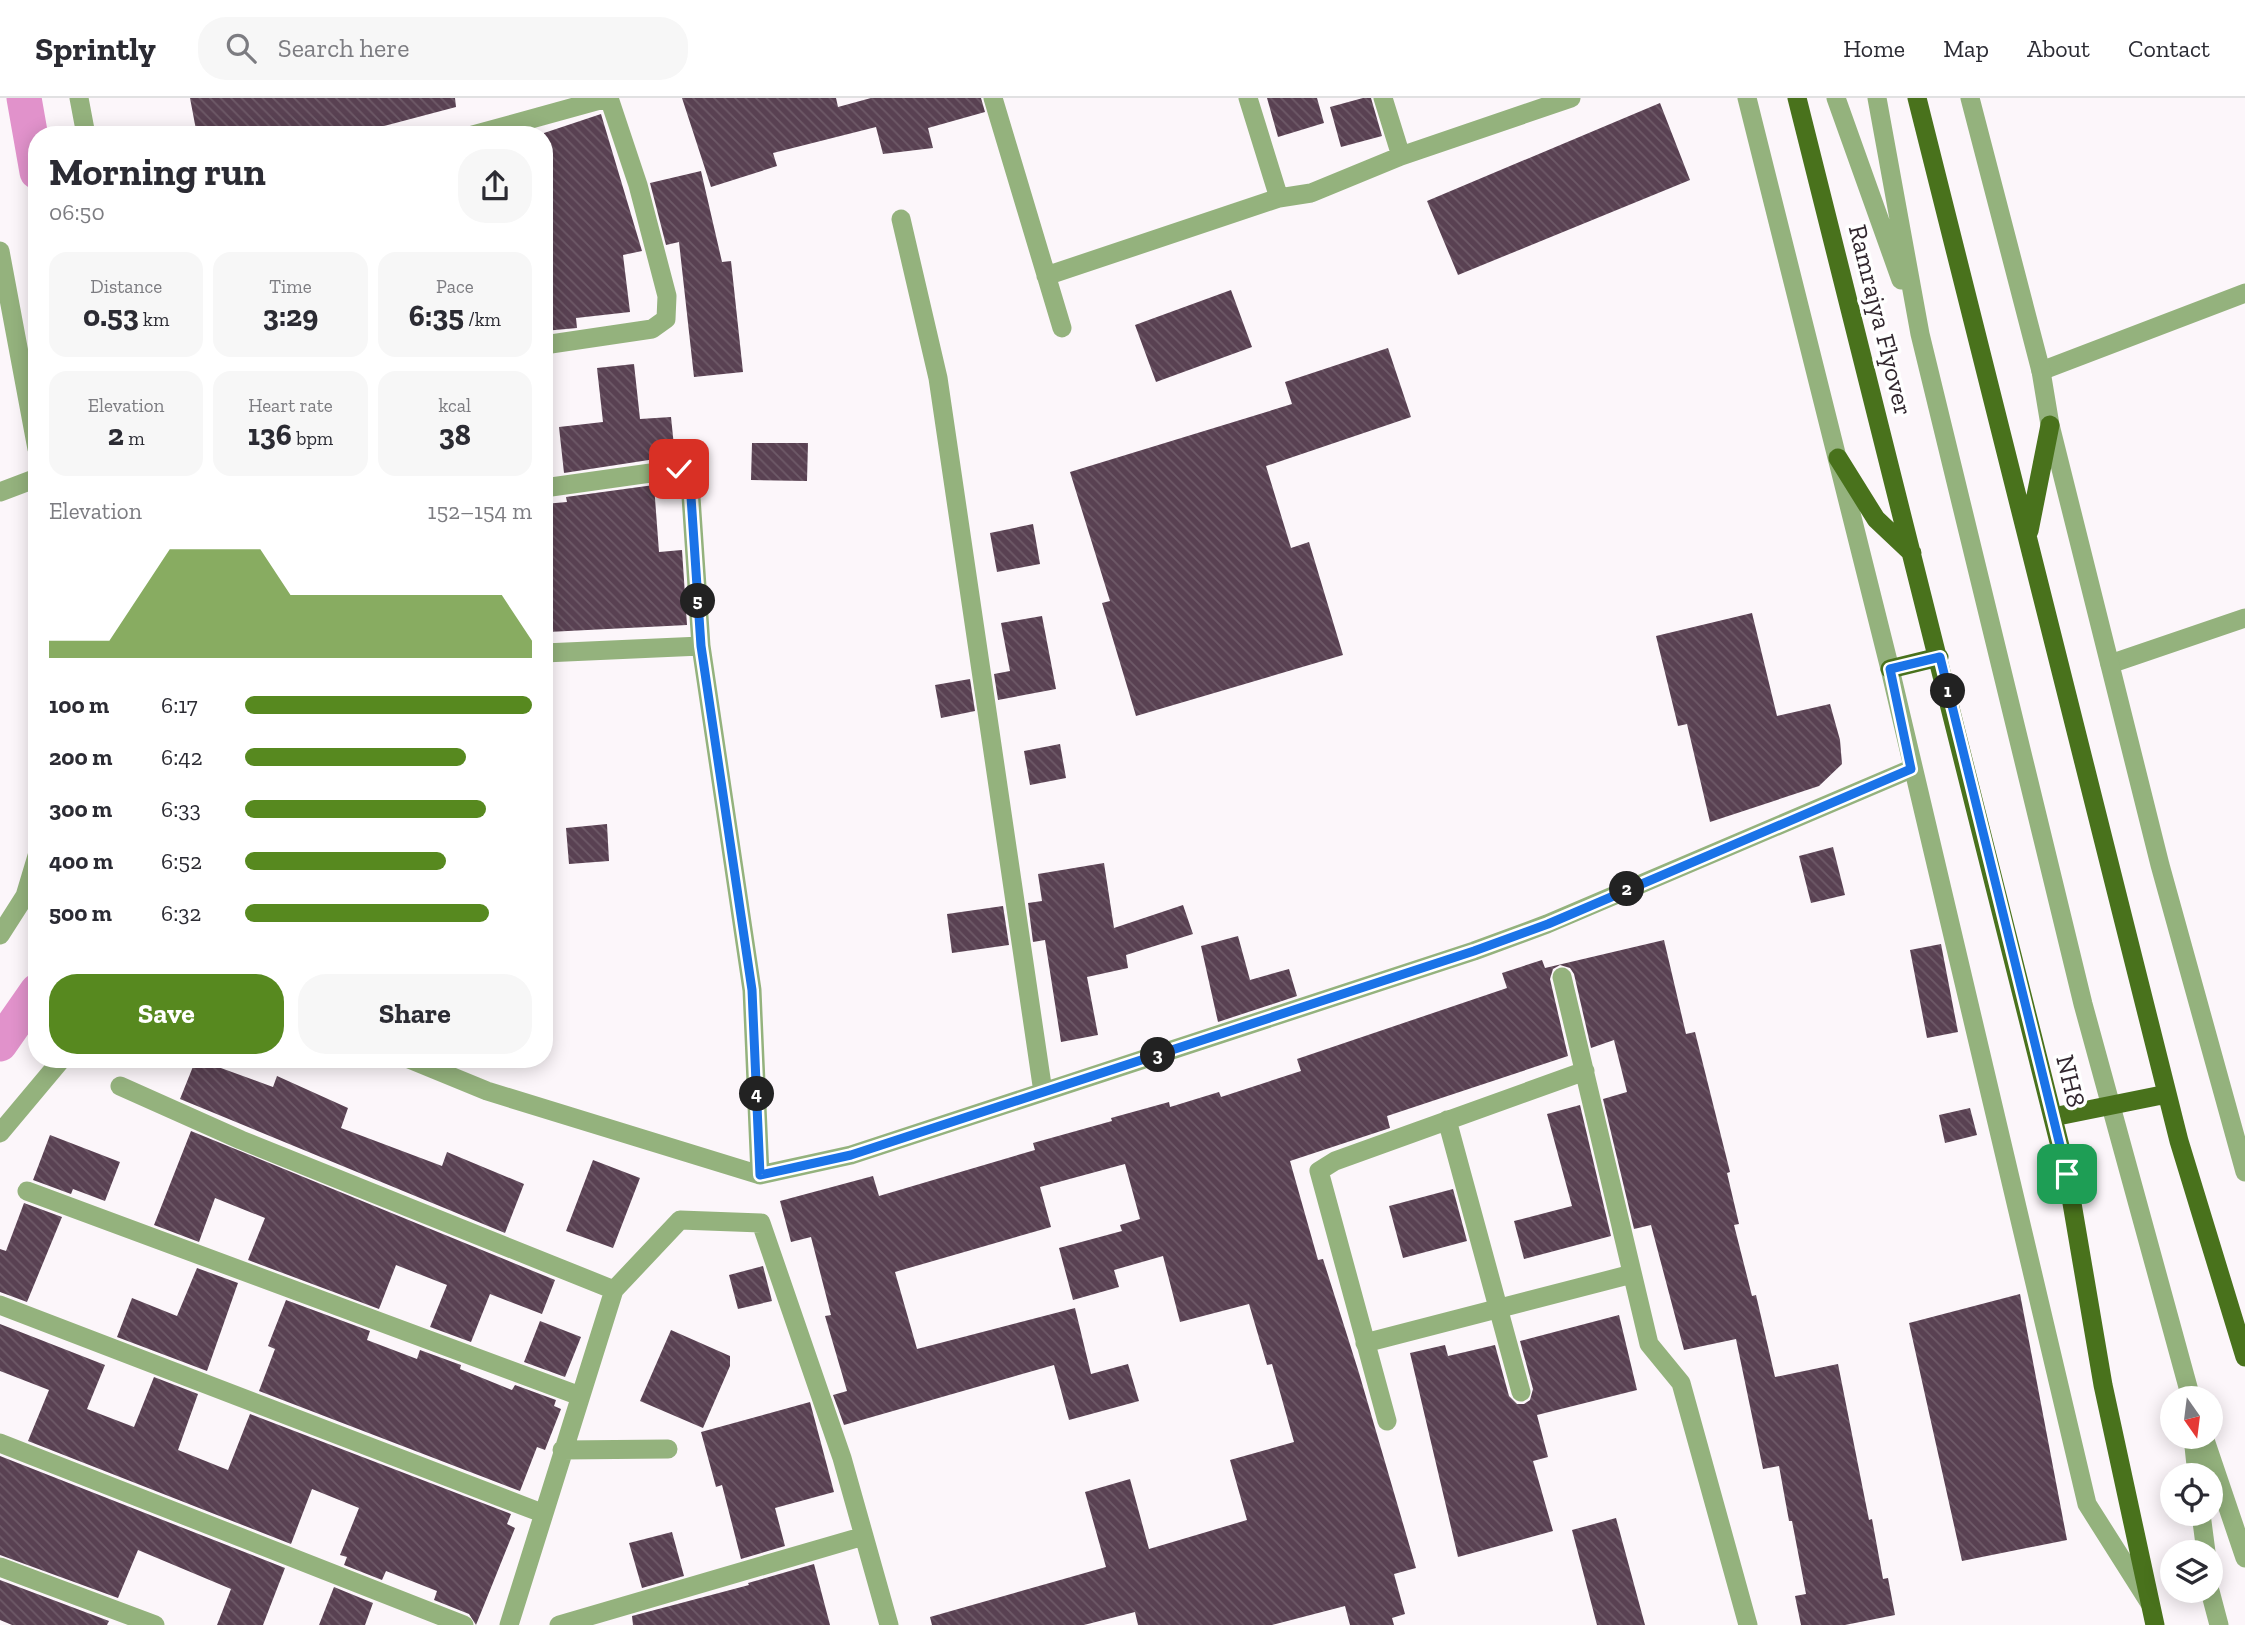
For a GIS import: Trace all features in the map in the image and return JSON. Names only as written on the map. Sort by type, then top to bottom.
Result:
[{"type":"main road","name":"Ramrajya Flyover","points":[[1797,98],[1913,554]]},
{"type":"main road","points":[[1917,98],[2167,1094],[2245,1357]]},
{"type":"main road","points":[[2028,539],[2050,425]]},
{"type":"main road","points":[[1838,458],[1875,519],[1913,554]]},
{"type":"main road","name":"NH8","points":[[1913,554],[2067,1174],[2104,1385],[2153,1615]]},
{"type":"main road","points":[[1890,669],[1940,657]]},
{"type":"main road","points":[[2053,1117],[2167,1094]]},
{"type":"street","points":[[79,98],[84,126]]},
{"type":"street","points":[[506,126],[608,98],[638,185],[667,296],[666,319],[652,329],[553,344]]},
{"type":"street","points":[[993,98],[1062,328]]},
{"type":"street","points":[[1248,98],[1279,198]]},
{"type":"street","points":[[1383,98],[1401,156]]},
{"type":"street","points":[[1046,276],[1279,198],[1311,192],[1401,156],[1571,98]]},
{"type":"street","points":[[1747,98],[1890,669],[1911,769],[2087,1504],[2153,1615]]},
{"type":"street","points":[[1836,98],[1920,334]]},
{"type":"street","points":[[1877,98],[1920,334],[2110,1107],[2187,1386]]},
{"type":"street","points":[[1970,98],[2041,371],[2050,425],[2160,866],[2245,1172]]},
{"type":"street","points":[[901,219],[938,378],[1043,1092]]},
{"type":"street","points":[[0,251],[28,401]]},
{"type":"street","points":[[2041,371],[2245,293]]},
{"type":"street","points":[[553,487],[679,469],[690,482],[701,646],[752,990],[760,1175]]},
{"type":"street","points":[[0,492],[28,481]]},
{"type":"street","points":[[2110,664],[2245,618]]},
{"type":"street","points":[[553,653],[701,646]]},
{"type":"street","points":[[431,1068],[487,1091],[760,1175],[851,1155],[1548,924],[1911,769]]},
{"type":"street","points":[[0,935],[25,896],[28,886]]},
{"type":"street","points":[[1562,976],[1649,1344],[1681,1383],[1748,1625]]},
{"type":"street","points":[[0,1133],[54,1068]]},
{"type":"street","points":[[1387,1421],[1319,1171],[1335,1161],[1585,1071]]},
{"type":"street","points":[[120,1086],[229,1135],[614,1290]]},
{"type":"street","points":[[1447,1121],[1521,1392]]},
{"type":"street","points":[[27,1191],[580,1396]]},
{"type":"street","points":[[509,1625],[614,1290],[681,1220],[761,1223],[842,1458],[889,1625]]},
{"type":"street","points":[[1365,1343],[1632,1274]]},
{"type":"street","points":[[0,1305],[542,1513]]},
{"type":"street","points":[[0,1443],[464,1625]]},
{"type":"street","points":[[562,1450],[668,1449]]},
{"type":"street","points":[[2208,1449],[2245,1558]]},
{"type":"street","points":[[559,1625],[864,1536]]},
{"type":"street","points":[[0,1567],[155,1625]]},
{"type":"street","points":[[2213,1603],[2219,1625]]},
{"type":"building","points":[[190,98],[455,98],[456,107],[384,126],[195,126]]},
{"type":"building","points":[[682,98],[836,98],[838,107],[871,98],[981,98],[985,112],[928,128],[933,148],[883,154],[876,127],[773,153],[777,166],[711,187]]},
{"type":"building","points":[[1267,98],[1317,98],[1324,123],[1278,137]]},
{"type":"building","points":[[1371,98],[1382,136],[1341,147],[1330,107]]},
{"type":"building","points":[[1660,103],[1690,180],[1458,275],[1427,201]]},
{"type":"building","points":[[601,114],[642,251],[623,255],[630,312],[576,318],[577,328],[553,330],[553,278],[553,130]]},
{"type":"building","points":[[701,171],[722,262],[731,261],[743,372],[694,377],[679,242],[666,245],[650,183]]},
{"type":"building","points":[[1231,290],[1252,347],[1156,382],[1135,325]]},
{"type":"building","points":[[1388,348],[1411,417],[1266,466],[1291,548],[1309,542],[1343,655],[1136,716],[1102,603],[1110,601],[1070,472],[1292,404],[1285,382]]},
{"type":"building","points":[[634,364],[640,419],[671,417],[675,456],[564,473],[559,427],[603,422],[597,368]]},
{"type":"building","points":[[752,443],[808,443],[807,481],[751,480]]},
{"type":"building","points":[[654,485],[659,552],[682,550],[687,625],[553,632],[553,503],[567,502],[566,497]]},
{"type":"building","points":[[1033,524],[1040,564],[997,572],[990,533]]},
{"type":"building","points":[[1752,613],[1777,716],[1830,704],[1840,740],[1842,764],[1819,786],[1710,822],[1687,724],[1678,726],[1656,636]]},
{"type":"building","points":[[1042,616],[1056,689],[998,700],[994,674],[1010,671],[1001,623]]},
{"type":"building","points":[[970,679],[975,711],[941,718],[935,685]]},
{"type":"building","points":[[1060,744],[1066,778],[1030,785],[1024,751]]},
{"type":"building","points":[[607,824],[609,861],[569,864],[566,828]]},
{"type":"building","points":[[1833,847],[1845,895],[1811,903],[1799,856]]},
{"type":"building","points":[[1104,863],[1114,928],[1183,905],[1193,934],[1126,955],[1128,968],[1087,977],[1098,1035],[1061,1042],[1045,940],[1033,942],[1028,903],[1042,901],[1038,874]]},
{"type":"building","points":[[1003,906],[1009,945],[952,953],[947,914]]},
{"type":"building","points":[[1238,936],[1250,980],[1289,969],[1297,996],[1218,1022],[1201,946]]},
{"type":"building","points":[[1664,940],[1686,1034],[1695,1032],[1730,1172],[1727,1173],[1739,1224],[1734,1225],[1752,1296],[1756,1295],[1775,1377],[1838,1364],[1869,1520],[1872,1519],[1883,1579],[1888,1578],[1895,1615],[1845,1625],[1801,1625],[1795,1596],[1806,1594],[1792,1521],[1789,1521],[1779,1466],[1763,1469],[1736,1339],[1684,1350],[1651,1225],[1634,1229],[1603,1099],[1627,1092],[1614,1040],[1591,1048],[1574,974],[1570,968],[1560,965],[1553,969],[1550,979],[1568,1056],[1387,1116],[1390,1128],[1290,1161],[1318,1260],[1323,1259],[1359,1373],[1416,1568],[1394,1574],[1405,1614],[1392,1618],[1394,1625],[1350,1625],[1345,1606],[1272,1625],[1138,1625],[1135,1612],[1084,1625],[932,1625],[930,1617],[1106,1567],[1085,1492],[1130,1479],[1149,1549],[1247,1520],[1230,1460],[1294,1442],[1272,1364],[1267,1365],[1249,1304],[1180,1322],[1163,1256],[1114,1270],[1119,1287],[1073,1300],[1059,1248],[1122,1231],[1120,1225],[1140,1219],[1125,1164],[1040,1187],[1051,1227],[895,1272],[917,1349],[1075,1308],[1091,1374],[1128,1364],[1139,1401],[1069,1420],[1054,1365],[844,1425],[833,1395],[847,1391],[825,1316],[831,1315],[811,1237],[791,1242],[780,1201],[873,1176],[879,1196],[1035,1150],[1033,1143],[1112,1121],[1111,1118],[1169,1102],[1170,1107],[1219,1092],[1221,1097],[1301,1071],[1297,1059],[1507,988],[1502,973],[1542,960],[1545,968]]},
{"type":"building","points":[[1941,944],[1958,1032],[1927,1038],[1910,950]]},
{"type":"building","points":[[192,1068],[221,1068],[273,1087],[277,1076],[348,1108],[341,1128],[442,1166],[447,1152],[524,1184],[505,1233],[180,1099]]},
{"type":"building","points":[[1580,1105],[1611,1236],[1524,1259],[1514,1221],[1572,1206],[1547,1114]]},
{"type":"building","points":[[1970,1108],[1977,1135],[1945,1143],[1939,1115]]},
{"type":"building","points":[[191,1131],[555,1280],[542,1314],[490,1294],[471,1342],[430,1327],[447,1285],[396,1265],[379,1309],[248,1260],[265,1218],[215,1198],[199,1242],[154,1225]]},
{"type":"building","points":[[50,1135],[120,1162],[105,1201],[73,1189],[71,1194],[33,1180]]},
{"type":"building","points":[[593,1160],[640,1178],[613,1248],[566,1231]]},
{"type":"building","points":[[1453,1189],[1467,1241],[1403,1258],[1389,1206]]},
{"type":"building","points":[[24,1203],[62,1217],[27,1302],[0,1292],[0,1249],[6,1251]]},
{"type":"building","points":[[763,1266],[772,1301],[738,1309],[729,1275]]},
{"type":"building","points":[[197,1268],[238,1283],[207,1371],[117,1337],[132,1298],[177,1316]]},
{"type":"building","points":[[2020,1294],[2067,1540],[1962,1561],[1909,1323]]},
{"type":"building","points":[[286,1300],[370,1331],[367,1340],[417,1359],[420,1350],[461,1365],[460,1369],[512,1390],[515,1385],[556,1400],[554,1406],[561,1409],[545,1450],[537,1447],[520,1491],[259,1391],[275,1349],[268,1346]]},
{"type":"building","points":[[1619,1315],[1637,1390],[1537,1415],[1548,1457],[1533,1461],[1553,1531],[1458,1557],[1410,1353],[1445,1345],[1448,1356],[1495,1345],[1509,1396],[1517,1404],[1524,1404],[1530,1400],[1533,1389],[1520,1341]]},
{"type":"building","points":[[540,1321],[581,1337],[565,1377],[524,1362]]},
{"type":"building","points":[[0,1324],[105,1365],[87,1409],[134,1427],[154,1377],[198,1394],[178,1450],[228,1470],[250,1414],[511,1514],[507,1524],[515,1528],[476,1625],[469,1614],[434,1600],[437,1591],[386,1571],[382,1580],[344,1565],[347,1557],[340,1555],[359,1508],[312,1489],[291,1544],[28,1441],[49,1390],[0,1371]]},
{"type":"building","points":[[671,1330],[730,1356],[730,1366],[703,1428],[640,1401]]},
{"type":"building","points":[[810,1402],[834,1492],[775,1508],[785,1546],[741,1559],[722,1485],[716,1487],[701,1432]]},
{"type":"building","points":[[0,1456],[285,1568],[263,1625],[217,1625],[231,1589],[138,1550],[118,1598],[0,1555]]},
{"type":"building","points":[[1616,1518],[1645,1625],[1597,1625],[1572,1530]]},
{"type":"building","points":[[672,1532],[684,1576],[642,1588],[629,1543]]},
{"type":"building","points":[[814,1564],[830,1625],[633,1625],[632,1616],[749,1585],[748,1583]]},
{"type":"building","points":[[0,1580],[109,1621],[107,1625],[12,1625],[0,1620]]},
{"type":"building","points":[[334,1587],[373,1603],[365,1625],[319,1625]]},
{"type":"waterway","points":[[24,98],[29,126]]},
{"type":"waterway","points":[[0,1044],[28,1004]]},
{"type":"route","points":[[679,469],[690,482],[701,646],[752,990],[760,1175],[851,1155],[1474,951],[1548,924],[1882,779],[1911,769],[1890,669],[1940,657],[2067,1174]]}]
